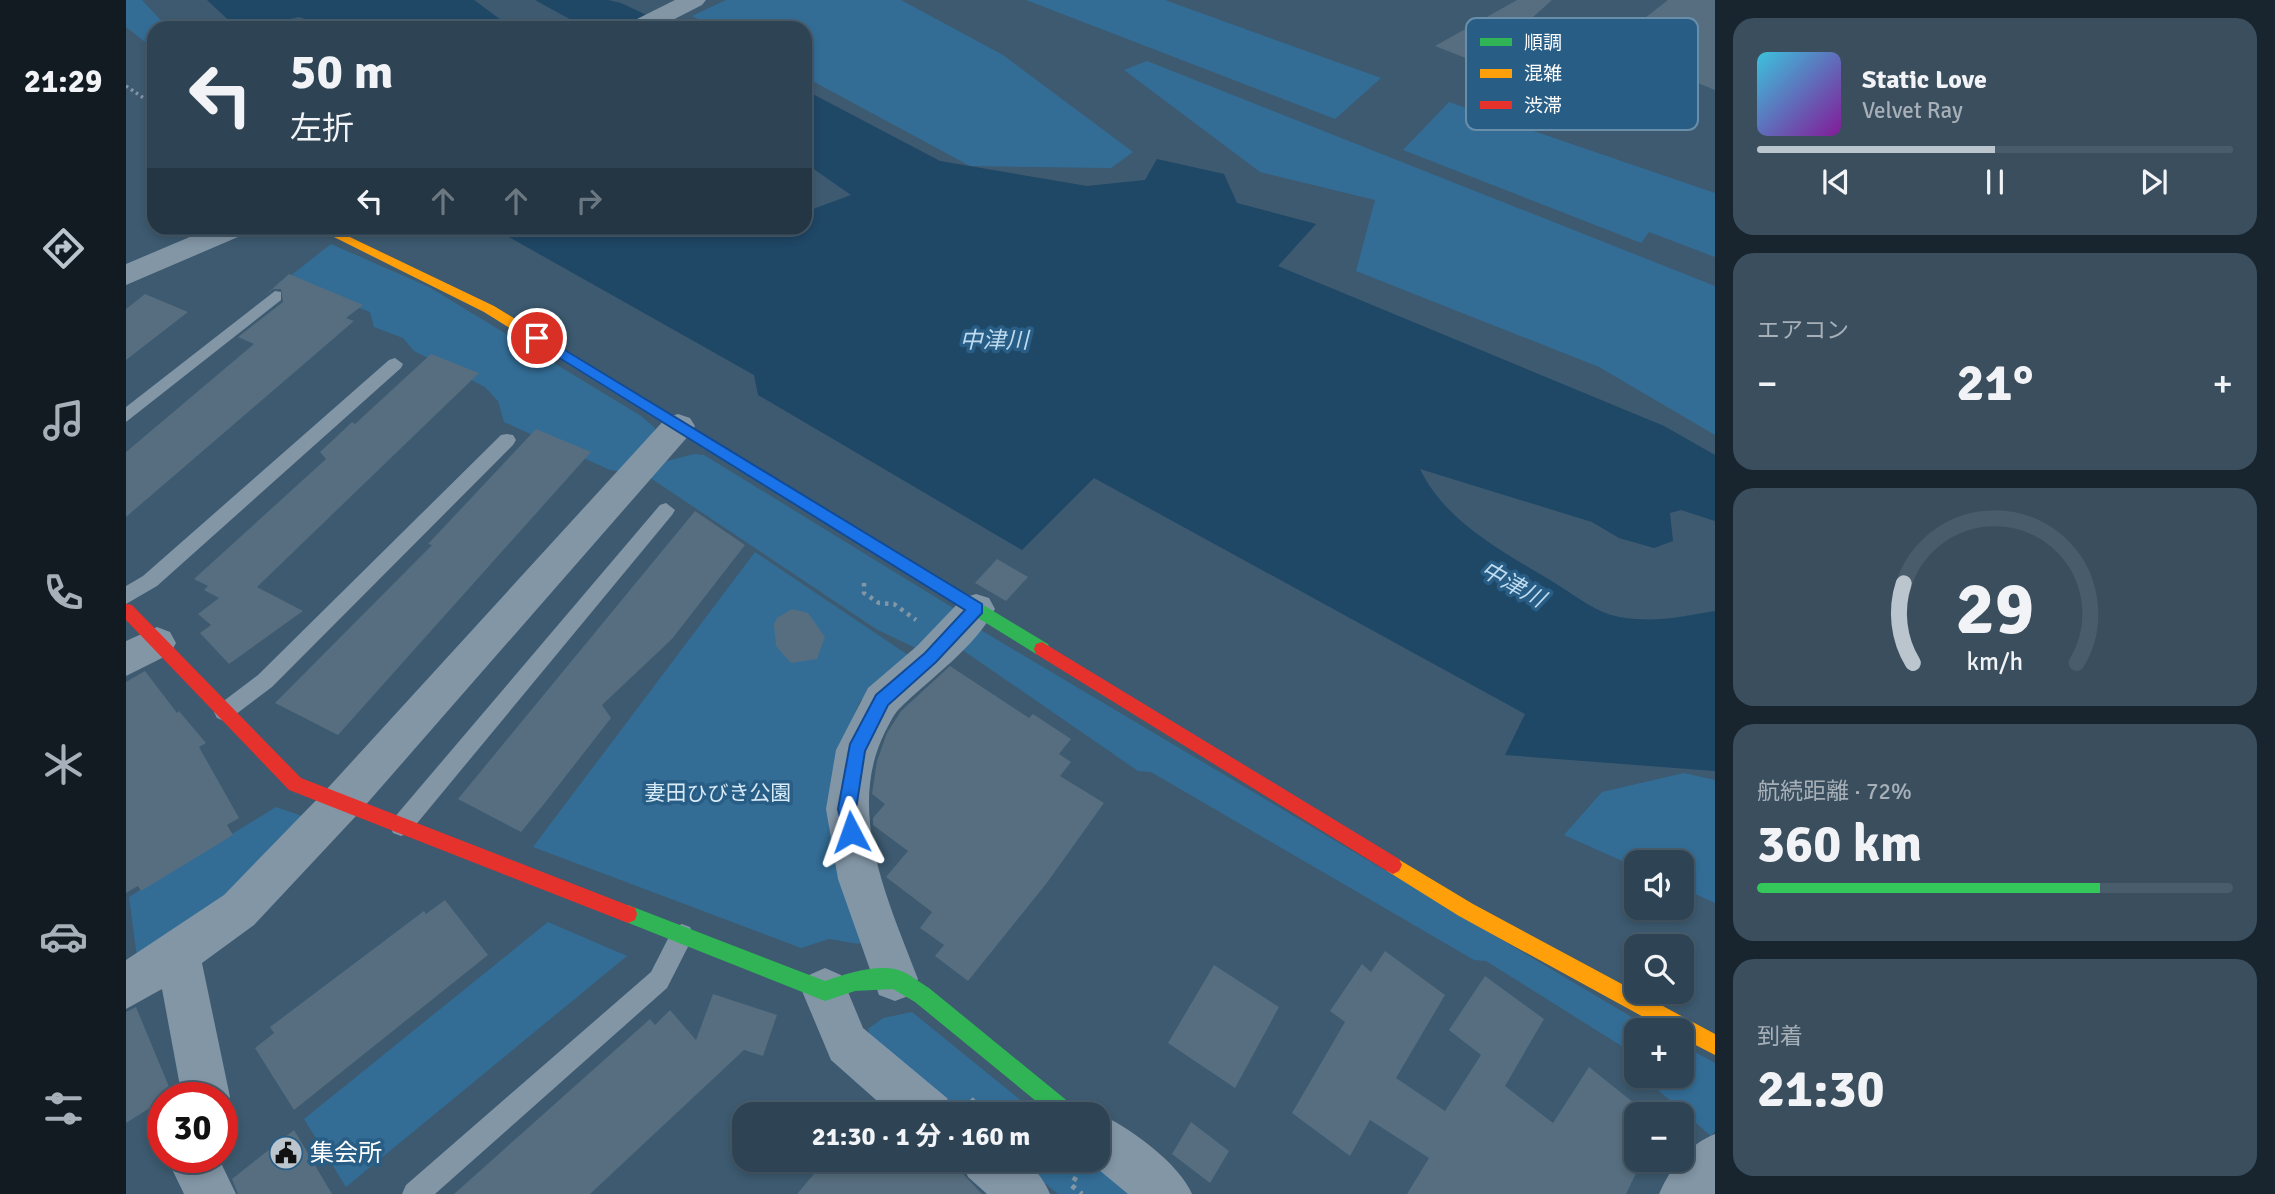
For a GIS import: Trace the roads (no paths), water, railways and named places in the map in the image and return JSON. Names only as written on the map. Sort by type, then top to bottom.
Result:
[{"type":"street","points":[[652,21],[694,0]]},
{"type":"street","points":[[126,275],[218,235]]},
{"type":"street","points":[[336,235],[489,309],[1466,910],[1715,1045]]},
{"type":"street","points":[[126,986],[178,954],[239,910],[341,803],[678,426]]},
{"type":"street","points":[[895,979],[859,879],[847,809],[856,750],[882,700],[930,657],[976,609]]},
{"type":"street","points":[[126,610],[141,651],[224,712],[295,784],[825,991],[855,981],[895,979],[922,995],[1053,1102]]},
{"type":"street","points":[[178,954],[203,1082]]},
{"type":"street","points":[[825,991],[847,1044],[915,1102]]},
{"type":"street","points":[[1110,1148],[1167,1194]]},
{"type":"street","points":[[1684,1194],[1715,1158]]},
{"type":"street","points":[[999,1172],[1025,1194]]},
{"type":"street","points":[[200,1173],[211,1194]]},
{"type":"lane","points":[[126,416],[275,296]]},
{"type":"lane","points":[[126,596],[150,581],[395,364]]},
{"type":"lane","points":[[224,712],[265,681],[508,440]]},
{"type":"lane","points":[[401,827],[666,510]]},
{"type":"lane","points":[[415,1194],[659,980],[682,935]]},
{"type":"water","points":[[207,0],[474,0],[502,21],[311,21],[299,17],[285,21],[230,21]]},
{"type":"water","points":[[535,0],[608,0],[621,3],[659,21],[573,21]]},
{"type":"water","name":"中津川","points":[[812,94],[940,161],[1087,186],[1145,180],[1157,159],[1224,174],[1237,203],[1316,224],[1278,266],[1664,426],[1715,455],[1715,521],[1681,510],[1670,513],[1673,541],[1654,548],[1619,538],[1592,522],[1420,469],[1432,489],[1462,522],[1499,549],[1595,608],[1619,617],[1645,619],[1715,611],[1715,771],[1505,755],[1525,714],[1094,478],[1022,550],[758,395],[754,375],[505,235],[812,235],[812,209],[851,195],[812,168]]},
{"type":"place","name":"集会所","points":[[286,1153]]},
{"type":"park label","name":"妻田ひびき公園","points":[[718,793]]}]
